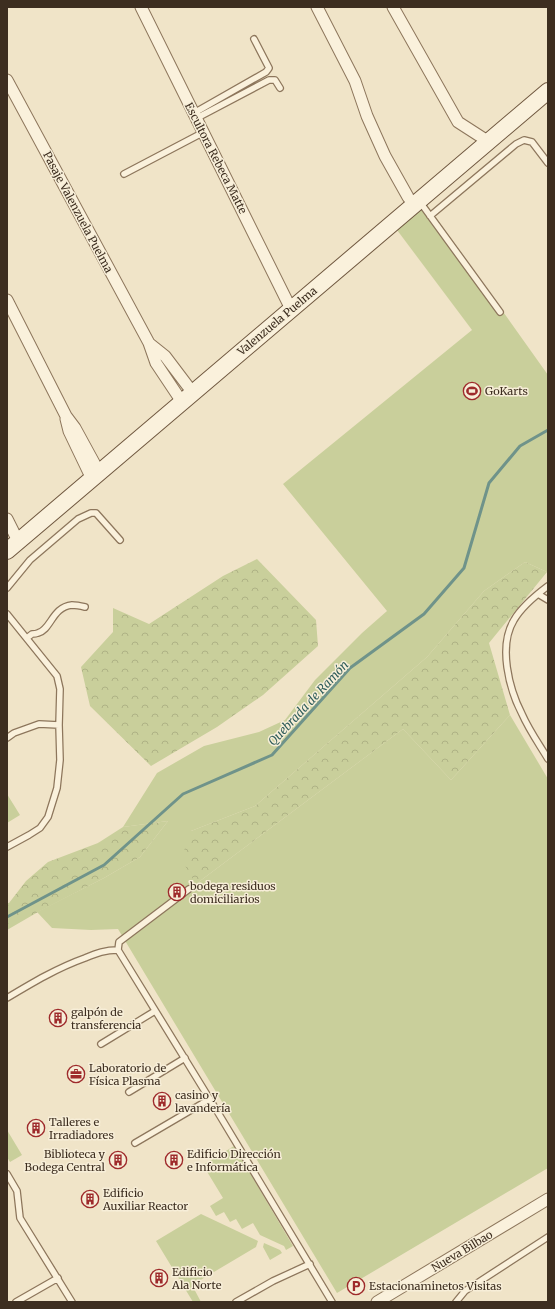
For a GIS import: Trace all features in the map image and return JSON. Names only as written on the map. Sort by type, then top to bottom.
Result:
[{"type":"street","name":"Escultora Rebeca Matte","points":[[141,7],[291,309]]},
{"type":"street","points":[[317,7],[355,81],[367,116],[385,156],[408,197],[417,203]]},
{"type":"street","points":[[393,7],[458,122],[489,142]]},
{"type":"street","name":"Pasaje Valenzuela Puelma","points":[[7,80],[149,343],[165,356],[188,397]]},
{"type":"street","name":"Valenzuela Puelma","points":[[12,546],[548,91]]},
{"type":"street","points":[[7,300],[66,416],[75,428],[96,475]]},
{"type":"street","points":[[7,519],[12,546]]},
{"type":"street","name":"Nueva Bilbao","points":[[383,1300],[548,1199]]},
{"type":"lane","points":[[195,115],[266,72],[269,68],[254,39]]},
{"type":"lane","points":[[195,115],[270,80],[275,80],[280,88]]},
{"type":"lane","points":[[124,174],[204,132]]},
{"type":"lane","points":[[430,216],[516,144],[524,140],[532,142],[548,163]]},
{"type":"lane","points":[[417,203],[430,216],[500,312]]},
{"type":"lane","points":[[7,588],[30,560],[78,519],[91,513],[96,513],[120,540]]},
{"type":"lane","points":[[548,586],[525,606],[514,620],[506,642],[506,659],[510,683],[515,700],[522,716],[548,759]]},
{"type":"lane","points":[[538,594],[548,600]]},
{"type":"lane","points":[[27,638],[32,634],[44,630],[57,612],[63,608],[73,605],[85,607]]},
{"type":"lane","points":[[7,614],[56,676],[60,689],[60,760],[57,788],[48,817],[40,828],[7,847]]},
{"type":"lane","points":[[7,738],[14,733],[39,724],[59,725]]},
{"type":"lane","points":[[189,889],[119,942],[118,950],[210,1099],[332,1302]]},
{"type":"lane","points":[[7,998],[46,975],[73,962],[101,951],[118,950]]},
{"type":"lane","points":[[101,1044],[155,1011]]},
{"type":"lane","points":[[129,1092],[184,1058]]},
{"type":"lane","points":[[135,1143],[210,1099]]},
{"type":"lane","points":[[7,1174],[17,1191],[20,1218],[72,1302]]},
{"type":"lane","points":[[456,1302],[465,1291],[548,1238]]},
{"type":"lane","points":[[236,1302],[273,1281],[310,1264]]},
{"type":"lane","points":[[16,1302],[58,1278]]},
{"type":"green space","points":[[427,205],[548,375],[548,571],[547,572],[525,562],[484,591],[427,657],[255,806],[191,831],[196,884],[403,729],[451,780],[510,715],[548,779],[548,1168],[337,1293],[118,929],[91,930],[52,928],[37,912],[104,878],[140,857],[168,821],[123,827],[157,773],[204,746],[259,732],[285,720],[315,680],[362,633],[387,611],[283,484],[472,330],[397,230]]},
{"type":"green space","points":[[257,559],[316,620],[318,646],[263,695],[217,727],[151,766],[90,706],[81,667],[113,632],[113,608],[149,624],[223,576]]},
{"type":"green space","points":[[525,562],[547,572],[489,643],[510,715],[451,780],[403,729],[196,884],[181,859],[191,831],[255,806],[427,657],[484,591]]},
{"type":"green space","points":[[7,794],[20,815],[7,823]]},
{"type":"green space","points":[[168,821],[140,857],[7,930],[7,903],[9,903],[26,881],[48,862],[98,843],[123,827]]},
{"type":"green space","points":[[7,1130],[22,1155],[10,1162],[7,1157]]},
{"type":"green space","points":[[234,1146],[293,1246],[286,1250],[284,1246],[260,1235],[253,1223],[242,1229],[236,1219],[230,1222],[224,1212],[216,1216],[210,1206],[223,1198],[203,1165]]},
{"type":"green space","points":[[201,1214],[258,1241],[256,1247],[192,1285],[201,1302],[193,1302],[156,1241]]},
{"type":"green space","points":[[264,1243],[280,1250],[282,1253],[270,1260],[263,1247]]},
{"type":"waterway","name":"Quebrada de Ramón","points":[[7,917],[104,865],[183,794],[272,755],[350,668],[424,614],[464,568],[489,483],[520,446],[548,430]]},
{"type":"place","name":"GoKarts","points":[[472,391]]},
{"type":"place","name":"bodega residuos domiciliarios","points":[[177,892]]},
{"type":"place","name":"galpón de transferencia","points":[[58,1018]]},
{"type":"place","name":"Laboratorio de Física Plasma","points":[[76,1074]]},
{"type":"place","name":"casino y lavandería","points":[[162,1101]]},
{"type":"place","name":"Talleres e Irradiadores","points":[[36,1128]]},
{"type":"place","name":"Biblioteca y Bodega Central","points":[[118,1160]]},
{"type":"place","name":"Edificio Dirección e Informática","points":[[174,1160]]},
{"type":"place","name":"Edificio Auxiliar Reactor","points":[[90,1199]]},
{"type":"place","name":"Edificio Ala Norte","points":[[159,1278]]},
{"type":"place","name":"Estacionaminetos Visitas","points":[[356,1286]]}]
